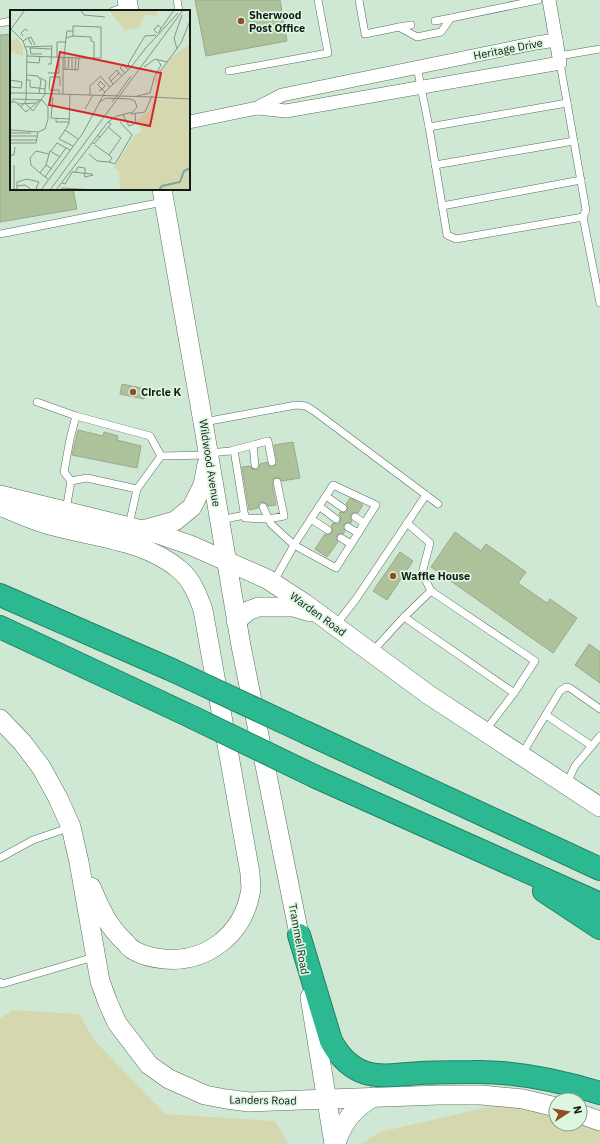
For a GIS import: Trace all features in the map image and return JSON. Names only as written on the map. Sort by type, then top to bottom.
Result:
[{"type":"highway","points":[[0,595],[172,670],[600,869]]},
{"type":"highway","points":[[0,627],[316,777],[600,904]]},
{"type":"highway","points":[[497,859],[600,928]]},
{"type":"highway","points":[[299,935],[331,1041],[346,1062],[358,1070],[383,1076],[422,1073],[509,1073],[537,1076],[600,1093]]},
{"type":"main road","name":"Wildwood Avenue","points":[[163,195],[204,422],[236,621],[259,736]]},
{"type":"main road","points":[[136,528],[175,521],[192,507],[203,485],[209,454]]},
{"type":"main road","name":"Warden Road","points":[[0,495],[136,528],[190,545],[273,583],[304,603],[429,695],[600,808]]},
{"type":"main road","points":[[0,506],[45,523],[142,547],[163,557],[182,571],[194,589],[203,610],[250,873],[251,893],[245,910],[237,926],[225,940],[209,951],[194,957],[175,960],[154,958],[134,951],[115,934],[104,915],[79,862],[71,827],[58,798],[40,767],[22,742],[0,719]]},
{"type":"main road","points":[[236,621],[248,611],[258,607],[293,607],[320,615]]},
{"type":"main road","name":"Trammel Road","points":[[259,736],[299,935],[326,1099],[335,1144]]},
{"type":"main road","name":"Landers Road","points":[[79,862],[100,980],[108,1003],[117,1023],[149,1065],[169,1079],[204,1095],[226,1100],[249,1102],[439,1095],[523,1099],[548,1105]]},
{"type":"main road","points":[[335,1144],[338,1135],[349,1116],[374,1097]]},
{"type":"main road","points":[[588,1117],[600,1121]]},
{"type":"street","points":[[549,0],[556,40]]},
{"type":"street","name":"Heritage Drive","points":[[190,122],[257,108],[282,95],[556,40],[559,59],[286,111],[257,108]]},
{"type":"lane","points":[[177,0],[179,10]]},
{"type":"lane","points":[[229,71],[328,53],[318,0]]},
{"type":"lane","points":[[359,0],[365,34],[411,25]]},
{"type":"lane","points":[[435,21],[526,1],[538,0]]},
{"type":"lane","points":[[399,27],[417,38],[441,32],[451,18]]},
{"type":"lane","points":[[0,23],[10,21]]},
{"type":"lane","points":[[600,49],[559,59],[586,210],[583,217],[600,303]]},
{"type":"lane","points":[[417,67],[429,127],[447,235],[456,239],[583,217]]},
{"type":"lane","points":[[429,127],[567,103]]},
{"type":"lane","points":[[435,164],[574,140]]},
{"type":"lane","points":[[442,206],[581,180]]},
{"type":"lane","points":[[0,234],[163,195]]},
{"type":"lane","points":[[37,402],[76,416],[150,436],[161,456]]},
{"type":"lane","points":[[204,422],[296,405],[306,406],[438,504]]},
{"type":"lane","points":[[66,511],[71,481],[64,472],[76,416]]},
{"type":"lane","points":[[161,456],[209,454],[234,450],[268,441],[272,462]]},
{"type":"lane","points":[[253,445],[255,465]]},
{"type":"lane","points":[[234,450],[245,518],[269,519],[284,516],[277,482]]},
{"type":"lane","points":[[136,528],[137,489],[161,456]]},
{"type":"lane","points":[[71,481],[87,478],[137,489]]},
{"type":"lane","points":[[263,507],[271,524],[294,545],[336,568],[376,504],[333,485],[294,545],[273,583]]},
{"type":"lane","points":[[335,626],[356,599],[426,495]]},
{"type":"lane","points":[[326,496],[343,508]]},
{"type":"lane","points":[[319,506],[336,518]]},
{"type":"lane","points":[[220,520],[245,515]]},
{"type":"lane","points":[[355,517],[364,523]]},
{"type":"lane","points":[[311,519],[328,530]]},
{"type":"lane","points":[[407,523],[430,543],[422,573],[431,591],[534,661],[514,692],[484,732]]},
{"type":"lane","points":[[348,527],[358,533]]},
{"type":"lane","points":[[340,538],[350,544]]},
{"type":"lane","points":[[371,653],[404,617],[431,591]]},
{"type":"lane","points":[[404,617],[514,692]]},
{"type":"lane","points":[[521,756],[560,691],[566,687],[570,688],[600,709]]},
{"type":"lane","points":[[546,715],[592,746]]},
{"type":"lane","points":[[566,785],[575,766],[600,736]]},
{"type":"lane","points":[[0,858],[33,840],[71,827]]},
{"type":"lane","points":[[0,982],[2,984],[96,956]]},
{"type":"green space","points":[[12,1010],[79,1014],[95,1041],[165,1114],[275,1121],[288,1144],[0,1144],[0,1019]]},
{"type":"green space","points":[[523,1099],[548,1109],[548,1132],[588,1132],[588,1126],[600,1130],[600,1144],[361,1144],[380,1132]]},
{"type":"building","name":"Sherwood Post Office","points":[[195,0],[280,0],[287,41],[206,56]]},
{"type":"building","points":[[10,34],[10,190],[73,190],[77,209],[0,222],[0,35]]},
{"type":"building","name":"Circle K","points":[[122,384],[146,389],[144,399],[120,394]]},
{"type":"building","points":[[78,430],[103,436],[104,432],[118,436],[117,440],[141,446],[137,468],[72,455]]},
{"type":"building","points":[[293,442],[300,478],[282,481],[279,477],[274,478],[272,483],[276,505],[268,506],[266,503],[261,502],[258,508],[249,510],[242,467],[250,466],[256,470],[260,464],[267,462],[270,467],[273,467],[277,464],[274,445]]},
{"type":"building","points":[[350,498],[363,505],[358,513],[355,512],[351,514],[351,523],[348,522],[344,524],[343,527],[345,531],[343,534],[341,533],[337,535],[336,538],[338,542],[327,557],[315,549],[325,534],[328,535],[332,533],[333,530],[331,526],[333,523],[338,524],[340,522],[340,512],[345,513],[347,511],[348,506],[346,504]]},
{"type":"building","points":[[455,532],[481,551],[486,544],[526,572],[518,583],[547,603],[550,599],[577,618],[553,653],[431,567]]},
{"type":"building","name":"Waffle House","points":[[400,552],[413,561],[387,600],[373,591]]},
{"type":"building","points":[[589,644],[600,652],[600,683],[575,665]]},
{"type":"place","name":"Sherwood Post Office","points":[[241,21]]},
{"type":"place","name":"Circle K","points":[[133,392]]},
{"type":"place","name":"Waffle House","points":[[393,576]]}]
